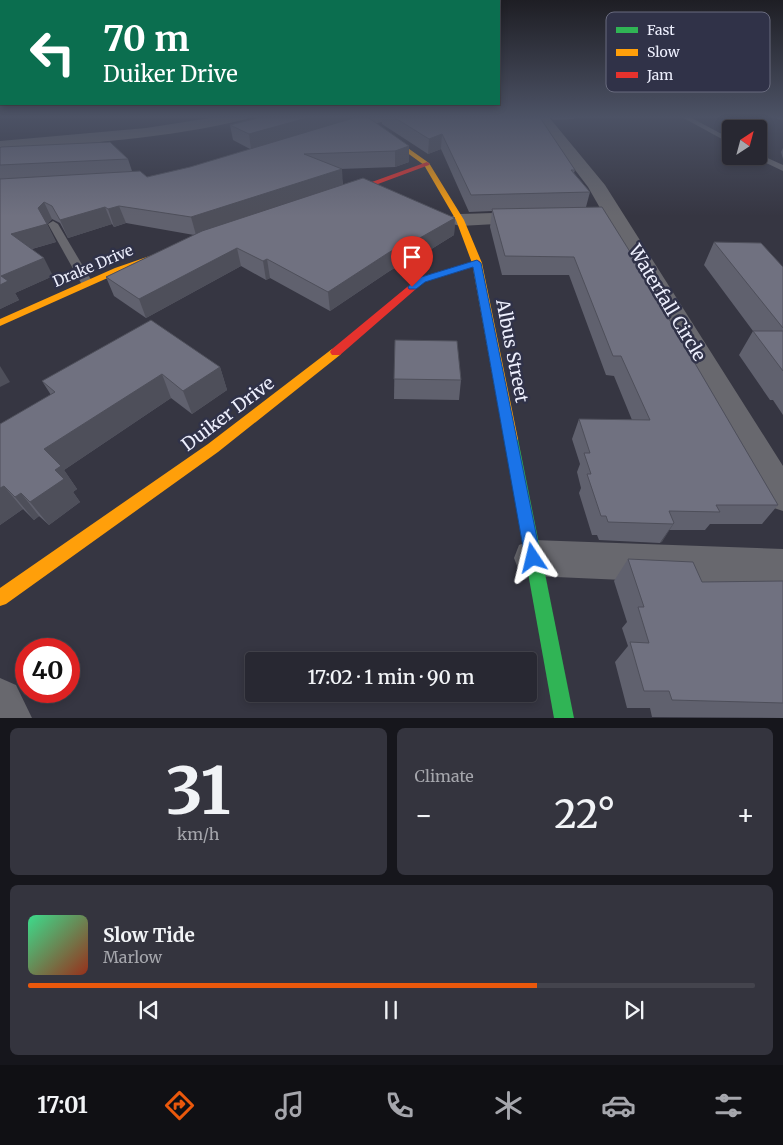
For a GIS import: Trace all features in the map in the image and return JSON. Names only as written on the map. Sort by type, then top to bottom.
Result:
[{"type":"street","name":"Albus Street","points":[[406,150],[427,164],[460,220],[477,263],[564,718]]},
{"type":"street","name":"Waterfall Circle","points":[[568,150],[596,185],[605,217],[783,496]]},
{"type":"street","points":[[326,201],[427,164]]},
{"type":"street","points":[[460,220],[547,218]]},
{"type":"street","name":"Drake Drive","points":[[0,323],[118,270],[178,249]]},
{"type":"street","name":"Duiker Drive","points":[[0,598],[209,451],[293,388],[421,280],[477,263]]},
{"type":"street","points":[[533,558],[783,568]]},
{"type":"street","points":[[0,702],[9,718]]},
{"type":"lane","points":[[768,161],[783,168]]},
{"type":"lane","points":[[53,224],[87,283]]},
{"type":"building","points":[[0,150],[118,150],[128,159],[0,165]]},
{"type":"building","points":[[248,150],[399,150],[304,154],[342,169],[191,217],[119,206],[108,209],[105,207],[60,220],[52,206],[44,202],[38,208],[47,224],[11,234],[44,258],[1,276],[8,281],[0,285],[0,179],[140,171],[147,177],[190,167]]},
{"type":"building","points":[[449,150],[561,150],[575,170],[571,170],[590,192],[471,195]]},
{"type":"building","points":[[363,178],[455,218],[388,253],[328,292],[267,259],[263,261],[237,248],[139,299],[106,277],[202,231]]},
{"type":"building","points":[[602,207],[637,263],[643,263],[665,302],[659,302],[778,505],[716,505],[720,512],[669,511],[673,524],[608,522],[606,516],[601,516],[587,474],[591,474],[584,453],[590,453],[579,419],[650,420],[621,356],[613,356],[574,257],[505,256],[492,209]]},
{"type":"building","points":[[714,242],[761,243],[783,267],[783,328]]},
{"type":"building","points":[[151,320],[220,367],[183,391],[162,374],[44,449],[61,466],[55,470],[64,479],[30,502],[21,493],[15,497],[4,486],[0,488],[0,424],[55,392],[42,381]]},
{"type":"building","points":[[753,331],[783,331],[783,371]]},
{"type":"building","points":[[395,340],[457,341],[461,380],[394,379]]},
{"type":"building","points":[[628,559],[693,562],[702,582],[783,581],[783,703],[672,700],[669,691],[644,691],[630,642],[649,643],[638,607],[644,607]]},
{"type":"traffic: fast","points":[[511,439],[564,718]]},
{"type":"traffic: slow","points":[[407,150],[427,164],[460,220],[477,263],[511,439]]},
{"type":"traffic: slow","points":[[0,323],[118,270],[167,253]]},
{"type":"traffic: slow","points":[[0,598],[213,448],[336,352]]},
{"type":"traffic: jam","points":[[340,195],[427,164]]},
{"type":"traffic: jam","points":[[336,352],[421,280],[477,263]]},
{"type":"route","points":[[412,287],[421,280],[477,263],[533,558]]}]
